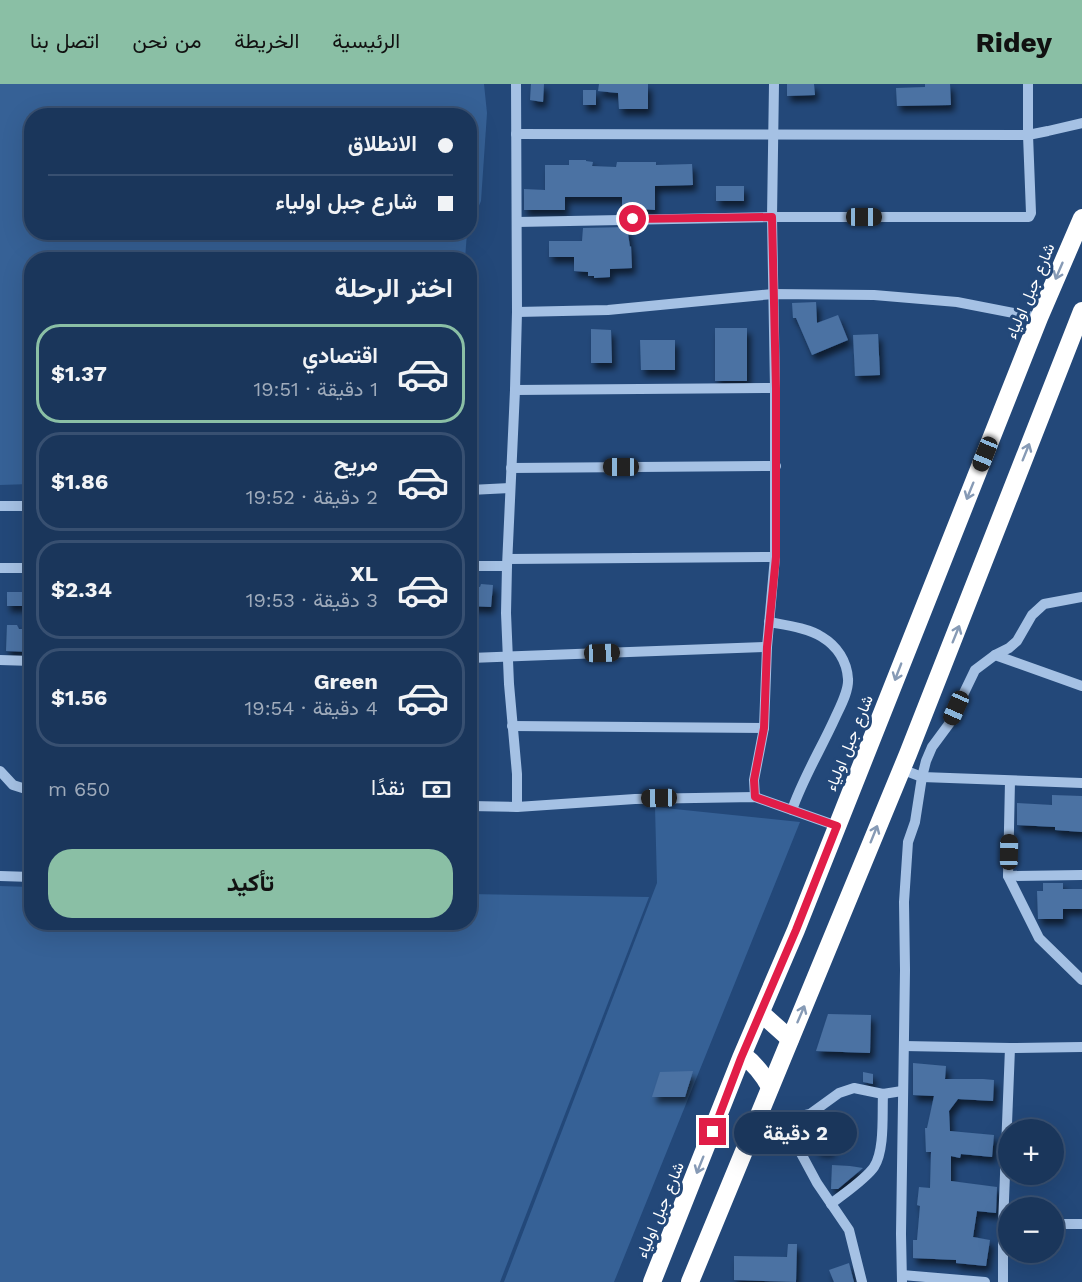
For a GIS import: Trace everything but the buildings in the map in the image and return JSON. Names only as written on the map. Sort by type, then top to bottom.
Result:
[{"type":"highway","name":"شارع جبل اولياء","points":[[652,1282],[796,930],[1039,318],[1082,218]]},
{"type":"highway","points":[[690,1282],[964,613],[1082,311]]},
{"type":"highway","points":[[762,1014],[790,1039]]},
{"type":"highway","points":[[743,1055],[764,1075],[770,1088]]},
{"type":"street","points":[[516,84],[517,312],[507,563],[507,657],[517,774],[516,807]]},
{"type":"street","points":[[755,797],[754,780],[764,728],[767,647],[776,557],[776,388],[772,217],[774,84]]},
{"type":"street","points":[[517,222],[772,217],[1029,217],[1031,213],[1028,84]]},
{"type":"street","points":[[516,134],[1028,135],[1082,123]]},
{"type":"street","points":[[517,312],[608,310],[773,294],[874,296],[957,302],[1039,318]]},
{"type":"street","points":[[515,390],[776,388]]},
{"type":"street","points":[[511,468],[776,466]]},
{"type":"street","points":[[477,490],[510,488]]},
{"type":"street","points":[[0,506],[24,506]]},
{"type":"street","points":[[477,565],[776,557]]},
{"type":"street","points":[[0,568],[24,568]]},
{"type":"street","points":[[985,1282],[902,1279],[900,1234],[904,902],[908,842],[915,822],[921,777],[926,761],[932,747],[949,724],[975,670],[1017,641],[1032,615],[1044,604],[1082,597]]},
{"type":"street","points":[[769,622],[821,635],[840,653],[848,679],[842,702],[792,810]]},
{"type":"street","points":[[477,658],[767,647]]},
{"type":"street","points":[[995,655],[1082,686]]},
{"type":"street","points":[[0,660],[24,661]]},
{"type":"street","points":[[512,726],[764,728]]},
{"type":"street","points":[[901,769],[921,777],[1082,783]]},
{"type":"street","points":[[0,771],[13,785],[24,788]]},
{"type":"street","points":[[1010,781],[1008,876],[1039,938],[1082,980]]},
{"type":"street","points":[[477,806],[516,807],[635,799],[755,797],[837,826]]},
{"type":"street","points":[[1008,876],[1082,875]]},
{"type":"street","points":[[0,876],[24,877]]},
{"type":"street","points":[[904,1046],[1082,1047]]},
{"type":"street","points":[[1007,1197],[1010,1048]]},
{"type":"street","points":[[757,1117],[783,1120],[810,1114],[839,1093],[854,1088],[883,1094],[902,1090]]},
{"type":"street","points":[[831,1204],[873,1168],[879,1155],[881,1142],[883,1094]]},
{"type":"street","points":[[783,1120],[817,1183],[849,1230],[862,1282]]},
{"type":"street","points":[[1064,1224],[1082,1224]]},
{"type":"street","points":[[1003,1282],[1004,1263]]},
{"type":"shaded area","points":[[0,84],[484,84],[487,113],[481,201],[477,210],[477,108],[24,108],[24,240],[466,240],[466,252],[24,252],[24,484],[0,485]]},
{"type":"shaded area","points":[[655,807],[800,822],[614,1282],[504,1282],[657,883]]},
{"type":"shaded area","points":[[0,886],[24,887],[24,930],[477,930],[477,894],[649,897],[500,1282],[0,1282]]},
{"type":"route","points":[[633,219],[772,217],[776,388],[776,557],[767,647],[764,728],[754,780],[755,797],[837,826],[762,1014],[741,1058],[713,1132]]}]
